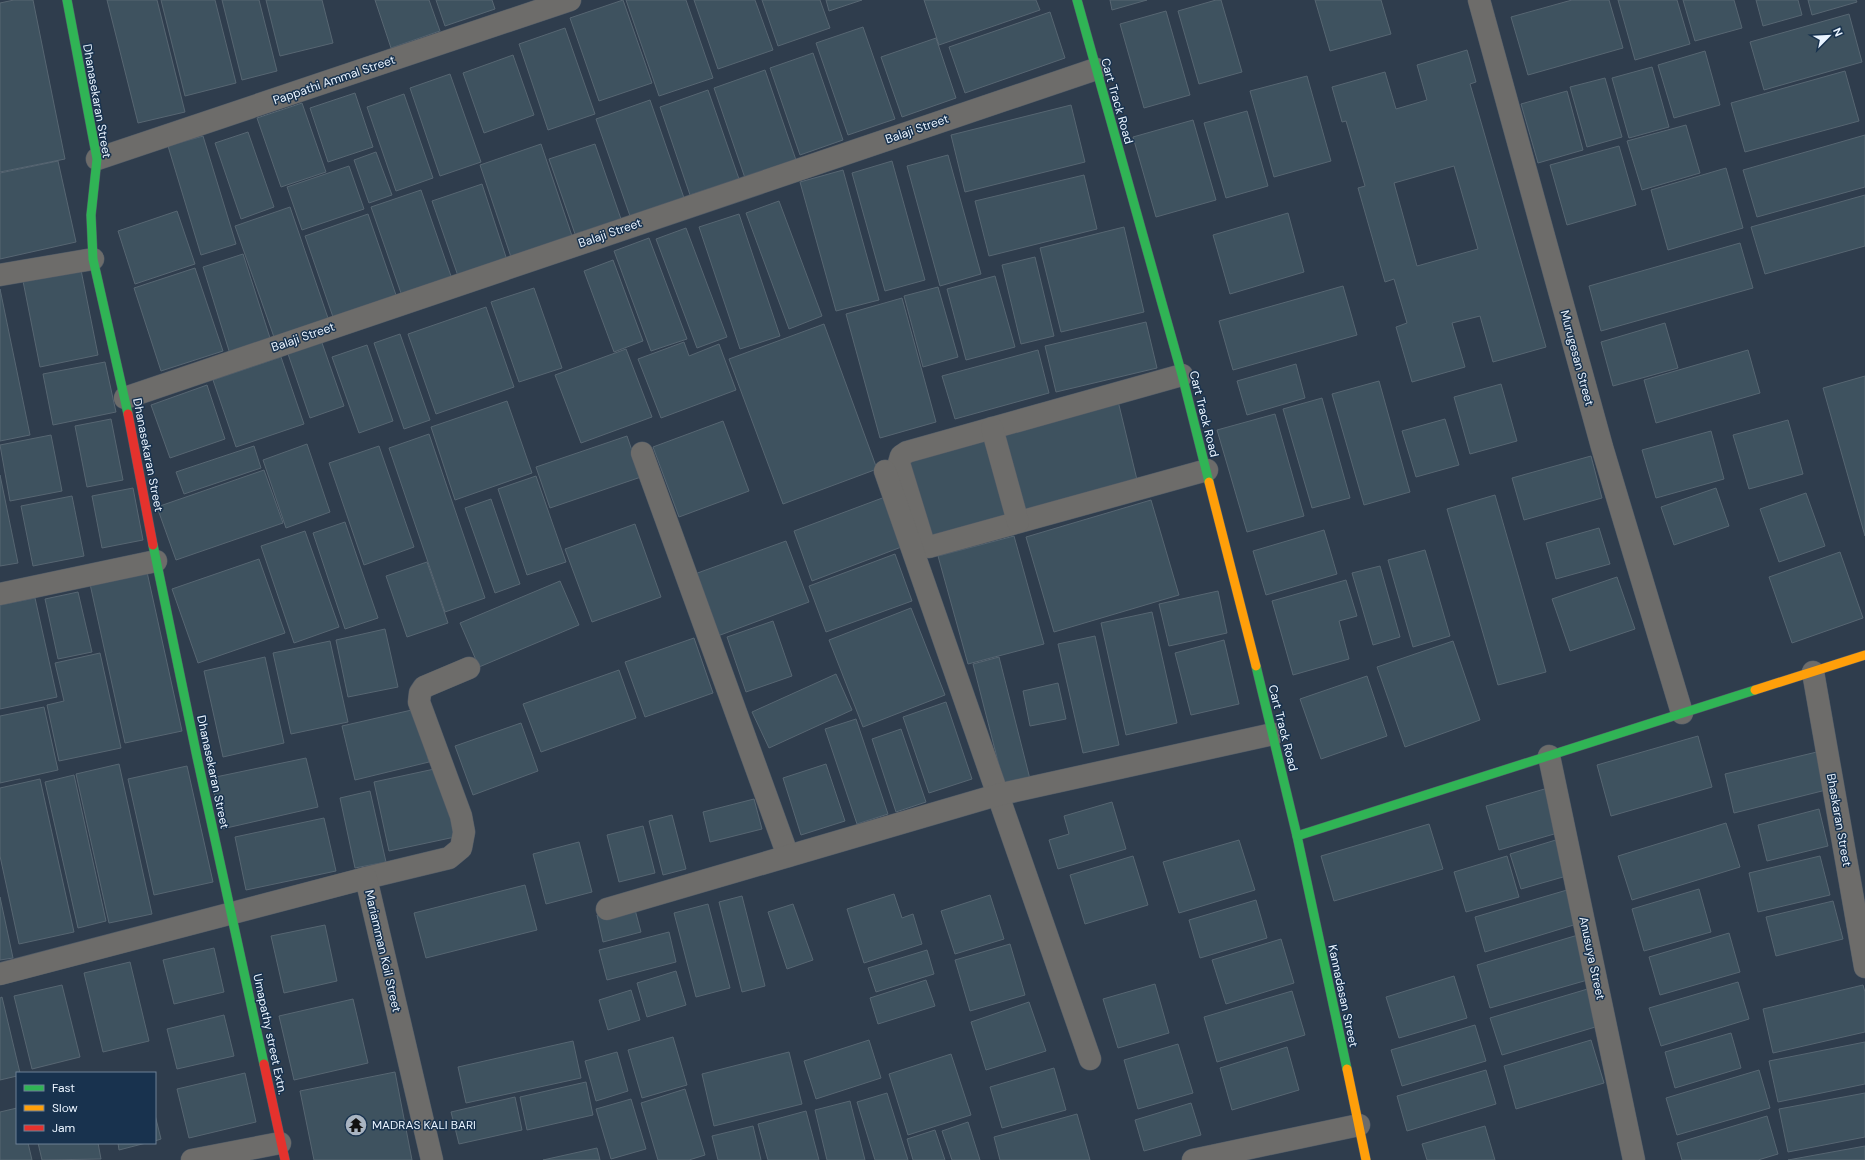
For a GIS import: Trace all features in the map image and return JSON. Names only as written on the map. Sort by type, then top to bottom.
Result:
[{"type":"street","name":"Dhanasekaran Street","points":[[67,0],[97,159],[91,215],[93,259],[125,398],[156,561],[232,913]]},
{"type":"street","name":"Pappathi Ammal Street","points":[[97,159],[570,0]]},
{"type":"street","name":"Cart Track Road","points":[[1077,0],[1182,375],[1273,734],[1297,836]]},
{"type":"street","name":"Murugesan Street","points":[[1479,0],[1602,447],[1682,714]]},
{"type":"street","name":"Balaji Street","points":[[125,398],[1096,69]]},
{"type":"street","points":[[0,276],[93,259]]},
{"type":"street","points":[[1182,375],[907,452],[901,456],[899,463],[925,545],[930,547],[1207,470]]},
{"type":"street","points":[[992,428],[1018,522]]},
{"type":"street","points":[[642,453],[788,856]]},
{"type":"street","points":[[885,471],[1090,1059]]},
{"type":"street","points":[[0,594],[156,561]]},
{"type":"street","points":[[1297,836],[1865,655]]},
{"type":"street","points":[[366,878],[449,858],[461,848],[464,832],[461,816],[419,702],[420,693],[424,687],[469,668]]},
{"type":"street","name":"Bhaskaran Street","points":[[1813,672],[1865,967]]},
{"type":"street","points":[[607,909],[998,795],[1273,734]]},
{"type":"street","name":"Anusuya Street","points":[[1549,756],[1634,1160]]},
{"type":"street","name":"Kannadasan Street","points":[[1297,836],[1366,1160]]},
{"type":"street","name":"Mariamman Koil Street","points":[[0,974],[366,878],[432,1160]]},
{"type":"street","name":"Umapathy street Extn.","points":[[232,913],[283,1151]]},
{"type":"street","points":[[1193,1160],[1359,1125]]},
{"type":"street","points":[[192,1160],[283,1151]]},
{"type":"building","points":[[14,0],[33,0],[65,159],[0,172],[0,3]]},
{"type":"building","points":[[107,0],[157,0],[185,112],[138,123]]},
{"type":"building","points":[[161,0],[215,0],[236,83],[185,96]]},
{"type":"building","points":[[222,0],[259,0],[277,71],[242,80]]},
{"type":"building","points":[[266,0],[322,0],[333,43],[280,56]]},
{"type":"building","points":[[375,0],[429,0],[440,31],[391,48]]},
{"type":"building","points":[[436,0],[492,0],[495,9],[445,26]]},
{"type":"building","points":[[623,0],[652,83],[599,101],[570,18]]},
{"type":"building","points":[[626,0],[686,0],[713,78],[659,96]]},
{"type":"building","points":[[694,0],[755,0],[773,50],[718,69]]},
{"type":"building","points":[[762,0],[820,0],[830,28],[778,46]]},
{"type":"building","points":[[826,0],[862,0],[829,11]]},
{"type":"building","points":[[924,0],[1036,0],[1040,10],[939,45]]},
{"type":"building","points":[[1110,0],[1147,0],[1112,10]]},
{"type":"building","points":[[1216,0],[1221,0],[1242,72],[1199,84],[1178,11]]},
{"type":"building","points":[[1315,0],[1381,0],[1391,34],[1330,51]]},
{"type":"building","points":[[1572,0],[1609,0],[1623,48],[1528,75],[1511,17]]},
{"type":"building","points":[[1618,0],[1677,0],[1690,44],[1635,60]]},
{"type":"building","points":[[1683,0],[1734,0],[1742,28],[1695,41]]},
{"type":"building","points":[[1756,0],[1798,0],[1802,15],[1763,26]]},
{"type":"building","points":[[1808,0],[1856,0],[1857,2],[1812,15]]},
{"type":"building","points":[[1166,11],[1190,95],[1144,108],[1120,24]]},
{"type":"building","points":[[1050,12],[1065,58],[965,93],[949,47]]},
{"type":"building","points":[[1849,14],[1862,62],[1764,90],[1750,42]]},
{"type":"building","points":[[863,27],[895,119],[848,135],[816,43]]},
{"type":"building","points":[[565,28],[595,114],[548,130],[519,44]]},
{"type":"building","points":[[936,38],[956,98],[902,117],[881,57]]},
{"type":"building","points":[[1467,50],[1476,82],[1470,84],[1546,347],[1493,362],[1480,316],[1452,323],[1465,367],[1412,382],[1396,327],[1407,323],[1394,279],[1385,282],[1358,188],[1365,186],[1346,121],[1342,122],[1332,87],[1385,72],[1396,109],[1427,100],[1417,65]],"holes":[[[1454,166],[1478,249],[1417,266],[1394,183]]]},
{"type":"building","points":[[1705,51],[1720,105],[1674,118],[1658,65]]},
{"type":"building","points":[[813,53],[843,140],[800,155],[770,68]]},
{"type":"building","points":[[513,55],[534,115],[484,133],[463,73]]},
{"type":"building","points":[[1652,67],[1669,127],[1629,138],[1612,78]]},
{"type":"building","points":[[765,70],[796,160],[745,178],[714,88]]},
{"type":"building","points":[[1845,71],[1859,121],[1745,152],[1731,103]]},
{"type":"building","points":[[450,74],[481,162],[440,176],[410,88]]},
{"type":"building","points":[[1307,76],[1331,161],[1274,177],[1250,91]]},
{"type":"building","points":[[1605,78],[1622,137],[1587,147],[1570,87]]},
{"type":"building","points":[[708,90],[739,179],[690,195],[660,107]]},
{"type":"building","points":[[1567,91],[1583,150],[1538,163],[1521,104]]},
{"type":"building","points":[[355,93],[373,147],[328,162],[310,108]]},
{"type":"building","points":[[404,94],[433,178],[396,191],[367,107]]},
{"type":"building","points":[[650,100],[684,198],[630,216],[596,119]]},
{"type":"building","points":[[302,103],[326,172],[281,187],[257,118]]},
{"type":"building","points":[[1071,105],[1085,162],[965,192],[951,135]]},
{"type":"building","points":[[1247,111],[1268,186],[1226,198],[1204,123]]},
{"type":"building","points":[[1193,120],[1216,200],[1156,217],[1133,137]]},
{"type":"building","points":[[1686,125],[1700,173],[1642,190],[1627,141]]},
{"type":"building","points":[[248,132],[274,207],[241,219],[215,143]]},
{"type":"building","points":[[1865,135],[1865,187],[1757,217],[1743,170]]},
{"type":"building","points":[[203,136],[236,244],[201,255],[168,146]]},
{"type":"building","points":[[541,144],[572,236],[511,257],[480,165]]},
{"type":"building","points":[[595,144],[621,219],[575,234],[549,159]]},
{"type":"building","points":[[1619,146],[1636,205],[1567,225],[1550,165]]},
{"type":"building","points":[[376,152],[392,195],[369,203],[354,160]]},
{"type":"building","points":[[948,155],[981,274],[940,286],[907,166]]},
{"type":"building","points":[[58,161],[76,242],[0,259],[0,173]]},
{"type":"building","points":[[892,161],[925,280],[885,291],[852,173]]},
{"type":"building","points":[[349,166],[364,209],[302,230],[287,187]]},
{"type":"building","points":[[1726,168],[1743,228],[1668,250],[1651,190]]},
{"type":"building","points":[[843,170],[879,300],[836,311],[800,182]]},
{"type":"building","points":[[1084,175],[1097,229],[989,256],[975,201]]},
{"type":"building","points":[[482,184],[507,260],[458,276],[432,201]]},
{"type":"building","points":[[421,190],[452,279],[402,296],[371,207]]},
{"type":"building","points":[[1865,195],[1865,246],[1765,274],[1751,227]]},
{"type":"building","points":[[779,201],[822,316],[789,329],[746,213]]},
{"type":"building","points":[[290,207],[329,321],[275,340],[235,226]]},
{"type":"building","points":[[177,211],[195,264],[135,284],[118,231]]},
{"type":"building","points":[[1288,213],[1304,272],[1230,294],[1213,235]]},
{"type":"building","points":[[368,214],[396,295],[333,317],[305,236]]},
{"type":"building","points":[[739,214],[780,336],[740,349],[699,227]]},
{"type":"building","points":[[1124,227],[1144,312],[1061,332],[1040,248]]},
{"type":"building","points":[[686,228],[727,337],[697,348],[656,239]]},
{"type":"building","points":[[649,238],[687,339],[651,351],[614,251]]},
{"type":"building","points":[[1740,243],[1753,288],[1601,331],[1589,286]]},
{"type":"building","points":[[243,254],[271,341],[230,354],[203,267]]},
{"type":"building","points":[[1035,257],[1054,336],[1021,344],[1002,265]]},
{"type":"building","points":[[613,260],[643,341],[614,352],[584,271]]},
{"type":"building","points":[[195,268],[223,351],[161,371],[134,288]]},
{"type":"building","points":[[81,270],[98,355],[40,367],[23,281]]},
{"type":"building","points":[[995,276],[1015,347],[966,360],[947,289]]},
{"type":"building","points":[[1343,286],[1357,335],[1233,370],[1219,321]]},
{"type":"building","points":[[938,287],[958,357],[923,367],[904,296]]},
{"type":"building","points":[[534,288],[562,368],[519,382],[491,302]]},
{"type":"building","points":[[0,289],[30,435],[0,441]]},
{"type":"building","points":[[902,298],[936,422],[880,438],[846,314]]},
{"type":"building","points":[[486,307],[514,387],[436,414],[408,334]]},
{"type":"building","points":[[1146,322],[1157,368],[1056,392],[1045,346]]},
{"type":"building","points":[[1665,323],[1678,368],[1613,386],[1601,342]]},
{"type":"building","points":[[824,324],[877,469],[783,504],[729,359]]},
{"type":"building","points":[[400,334],[430,420],[404,429],[374,343]]},
{"type":"building","points":[[321,340],[344,406],[310,418],[287,351]]},
{"type":"building","points":[[684,342],[689,356],[719,344],[736,390],[661,418],[638,359]]},
{"type":"building","points":[[367,345],[393,421],[359,433],[332,357]]},
{"type":"building","points":[[626,349],[652,417],[581,443],[555,375]]},
{"type":"building","points":[[1038,350],[1049,393],[955,419],[942,376]]},
{"type":"building","points":[[1748,350],[1760,393],[1656,423],[1644,380]]},
{"type":"building","points":[[281,357],[304,424],[236,447],[213,380]]},
{"type":"building","points":[[105,362],[116,412],[53,425],[43,374]]},
{"type":"building","points":[[1296,364],[1305,398],[1247,415],[1237,381]]},
{"type":"building","points":[[1865,376],[1865,536],[1823,388]]},
{"type":"building","points":[[1379,381],[1410,492],[1364,505],[1332,394]]},
{"type":"building","points":[[1501,384],[1517,441],[1470,454],[1454,397]]},
{"type":"building","points":[[207,385],[225,439],[170,458],[151,405]]},
{"type":"building","points":[[1322,398],[1350,498],[1312,508],[1283,409]]},
{"type":"building","points":[[507,401],[532,473],[455,500],[431,427]]},
{"type":"building","points":[[1118,401],[1138,484],[1020,512],[1000,430]]},
{"type":"building","points":[[1275,414],[1304,516],[1247,532],[1217,430]]},
{"type":"building","points":[[111,419],[123,480],[87,487],[75,426]]},
{"type":"building","points":[[1445,419],[1459,465],[1416,477],[1402,431]]},
{"type":"building","points":[[1788,420],[1803,474],[1749,489],[1733,435]]},
{"type":"building","points":[[723,421],[749,491],[679,517],[653,447]]},
{"type":"building","points":[[1711,431],[1724,479],[1656,498],[1642,450]]},
{"type":"building","points":[[429,434],[485,598],[445,612],[389,448]]},
{"type":"building","points":[[51,435],[62,491],[10,501],[0,445]]},
{"type":"building","points":[[627,436],[641,477],[550,508],[536,467]]},
{"type":"building","points":[[991,437],[1013,516],[929,539],[907,460]]},
{"type":"building","points":[[307,444],[330,512],[286,528],[263,460]]},
{"type":"building","points":[[254,446],[261,468],[184,494],[176,472]]},
{"type":"building","points":[[379,446],[414,547],[364,565],[329,463]]},
{"type":"building","points":[[1591,456],[1602,498],[1524,520],[1512,478]]},
{"type":"building","points":[[264,470],[283,523],[176,560],[157,507]]},
{"type":"building","points":[[0,475],[18,563],[0,566]]},
{"type":"building","points":[[536,476],[566,562],[527,575],[498,489]]},
{"type":"building","points":[[133,488],[143,540],[102,548],[92,496]]},
{"type":"building","points":[[1716,488],[1729,526],[1674,545],[1661,507]]},
{"type":"building","points":[[1806,493],[1825,546],[1779,562],[1760,509]]},
{"type":"building","points":[[1495,495],[1546,672],[1498,685],[1447,509]]},
{"type":"building","points":[[72,496],[84,556],[33,566],[21,506]]},
{"type":"building","points":[[885,497],[904,546],[812,581],[794,531]]},
{"type":"building","points":[[491,499],[520,584],[495,593],[465,508]]},
{"type":"building","points":[[1151,500],[1179,595],[1054,632],[1026,537]]},
{"type":"building","points":[[345,522],[378,618],[345,629],[313,533]]},
{"type":"building","points":[[635,524],[661,597],[592,622],[565,549]]},
{"type":"building","points":[[1599,528],[1610,564],[1556,579],[1546,543]]},
{"type":"building","points":[[1324,530],[1337,574],[1266,595],[1253,551]]},
{"type":"building","points":[[305,531],[339,627],[294,643],[261,546]]},
{"type":"building","points":[[1014,536],[1044,644],[968,664],[938,556]]},
{"type":"building","points":[[786,541],[809,602],[715,637],[692,575]]},
{"type":"building","points":[[1425,550],[1450,636],[1413,647],[1388,560]]},
{"type":"building","points":[[1840,552],[1863,618],[1792,643],[1769,577]]},
{"type":"building","points":[[895,554],[912,601],[826,632],[809,586]]},
{"type":"building","points":[[259,559],[285,633],[198,663],[172,589]]},
{"type":"building","points":[[427,562],[448,623],[407,637],[386,576]]},
{"type":"building","points":[[1380,566],[1400,637],[1373,645],[1352,573]]},
{"type":"building","points":[[147,572],[182,731],[125,743],[90,584]]},
{"type":"building","points":[[1617,577],[1635,629],[1570,651],[1552,599]]},
{"type":"building","points":[[1346,580],[1357,616],[1339,621],[1349,659],[1293,675],[1272,601]]},
{"type":"building","points":[[560,581],[579,625],[479,667],[460,623]]},
{"type":"building","points":[[1218,591],[1227,633],[1169,646],[1159,604]]},
{"type":"building","points":[[78,592],[92,652],[58,659],[45,599]]},
{"type":"building","points":[[35,598],[57,697],[0,709],[0,605]]},
{"type":"building","points":[[911,608],[945,695],[863,727],[829,640]]},
{"type":"building","points":[[1152,612],[1177,723],[1126,735],[1101,623]]},
{"type":"building","points":[[773,621],[792,676],[746,692],[727,637]]},
{"type":"building","points":[[385,629],[398,687],[348,697],[336,640]]},
{"type":"building","points":[[1095,636],[1119,745],[1083,753],[1058,644]]},
{"type":"building","points":[[694,638],[713,693],[645,717],[625,662]]},
{"type":"building","points":[[1224,640],[1239,704],[1191,715],[1175,653]]},
{"type":"building","points":[[330,641],[348,722],[291,734],[273,653]]},
{"type":"building","points":[[1453,641],[1480,720],[1405,747],[1377,667]]},
{"type":"building","points":[[100,653],[121,748],[59,761],[47,705],[64,701],[55,663]]},
{"type":"building","points":[[265,657],[284,743],[223,757],[204,671]]},
{"type":"building","points":[[999,657],[1030,779],[1004,785],[973,664]]},
{"type":"building","points":[[619,670],[636,718],[541,752],[523,704]]},
{"type":"building","points":[[836,674],[852,710],[769,748],[752,712]]},
{"type":"building","points":[[1367,676],[1387,736],[1321,759],[1300,699]]},
{"type":"building","points":[[1058,683],[1066,719],[1030,726],[1023,691]]},
{"type":"building","points":[[946,702],[972,779],[929,793],[903,717]]},
{"type":"building","points":[[44,707],[58,770],[0,783],[0,716]]},
{"type":"building","points":[[416,709],[429,762],[355,780],[342,726]]},
{"type":"building","points":[[856,719],[888,814],[857,824],[825,729]]},
{"type":"building","points":[[521,723],[538,771],[473,795],[455,746]]},
{"type":"building","points":[[901,729],[926,802],[896,812],[872,739]]},
{"type":"building","points":[[1698,736],[1712,787],[1611,816],[1597,765]]},
{"type":"building","points":[[1821,751],[1830,789],[1734,813],[1725,774]]},
{"type":"building","points":[[306,758],[318,807],[222,829],[211,778]]},
{"type":"building","points":[[119,764],[152,914],[109,923],[76,774]]},
{"type":"building","points":[[826,764],[845,821],[801,835],[783,778]]},
{"type":"building","points":[[187,766],[213,882],[154,895],[128,779]]},
{"type":"building","points":[[439,768],[455,837],[389,851],[374,782]]},
{"type":"building","points":[[74,775],[106,921],[78,928],[45,782]]},
{"type":"building","points":[[40,779],[74,932],[19,944],[0,856],[0,788]]},
{"type":"building","points":[[1548,788],[1561,832],[1499,850],[1486,806]]},
{"type":"building","points":[[370,791],[386,862],[355,868],[340,798]]},
{"type":"building","points":[[754,799],[762,829],[710,842],[703,812]]},
{"type":"building","points":[[1112,802],[1126,849],[1058,869],[1049,840],[1069,834],[1064,816]]},
{"type":"building","points":[[1819,809],[1828,846],[1767,861],[1758,825]]},
{"type":"building","points":[[672,815],[686,869],[663,875],[649,821]]},
{"type":"building","points":[[324,818],[336,871],[246,890],[235,837]]},
{"type":"building","points":[[1726,823],[1740,867],[1632,900],[1618,856]]},
{"type":"building","points":[[1429,824],[1443,869],[1334,901],[1321,856]]},
{"type":"building","points":[[643,826],[655,873],[619,882],[607,835]]},
{"type":"building","points":[[1559,839],[1570,875],[1521,889],[1510,854]]},
{"type":"building","points":[[1239,840],[1255,890],[1179,913],[1163,862]]},
{"type":"building","points":[[579,842],[592,892],[546,904],[533,854]]},
{"type":"building","points":[[1133,856],[1148,905],[1085,924],[1070,875]]},
{"type":"building","points":[[1507,856],[1519,897],[1466,912],[1454,872]]},
{"type":"building","points":[[1820,856],[1830,895],[1758,912],[1749,873]]},
{"type":"building","points":[[525,885],[537,930],[426,958],[414,913]]},
{"type":"building","points":[[1699,889],[1711,932],[1644,951],[1632,909]]},
{"type":"building","points":[[1567,890],[1577,924],[1485,952],[1475,917]]},
{"type":"building","points":[[894,894],[902,918],[913,914],[922,944],[864,963],[847,909]]},
{"type":"building","points":[[990,895],[1004,939],[955,954],[941,911]]},
{"type":"building","points":[[742,896],[765,986],[742,992],[719,902]]},
{"type":"building","points":[[0,897],[13,958],[0,960]]},
{"type":"building","points":[[1256,900],[1267,938],[1200,958],[1189,920]]},
{"type":"building","points":[[1833,901],[1843,939],[1776,956],[1766,917]]},
{"type":"building","points":[[708,904],[730,988],[696,997],[674,913]]},
{"type":"building","points":[[793,904],[813,960],[787,969],[768,912]]},
{"type":"building","points":[[634,906],[641,932],[603,942],[597,915]]},
{"type":"building","points":[[325,925],[337,981],[284,993],[271,936]]},
{"type":"building","points":[[669,932],[676,962],[607,980],[599,950]]},
{"type":"building","points":[[1729,933],[1740,972],[1660,995],[1649,957]]},
{"type":"building","points":[[1578,935],[1591,979],[1490,1008],[1477,965]]},
{"type":"building","points":[[1281,939],[1294,983],[1226,1004],[1212,960]]},
{"type":"building","points":[[1010,944],[1025,995],[970,1011],[955,960]]},
{"type":"building","points":[[214,948],[224,992],[174,1004],[163,960]]},
{"type":"building","points":[[927,950],[934,974],[876,992],[868,968]]},
{"type":"building","points":[[130,962],[149,1041],[103,1052],[84,973]]},
{"type":"building","points":[[676,971],[686,1005],[647,1017],[637,983]]},
{"type":"building","points":[[1454,976],[1467,1018],[1399,1038],[1386,997]]},
{"type":"building","points":[[926,980],[935,1006],[878,1024],[870,998]]},
{"type":"building","points":[[1738,982],[1749,1019],[1661,1046],[1649,1008]]},
{"type":"building","points":[[1155,984],[1169,1033],[1118,1048],[1103,999]]},
{"type":"building","points":[[62,985],[80,1057],[32,1069],[14,996]]},
{"type":"building","points":[[1863,985],[1865,992],[1865,1032],[1773,1053],[1763,1009]]},
{"type":"building","points":[[1591,988],[1602,1025],[1502,1055],[1490,1018]]},
{"type":"building","points":[[631,990],[640,1020],[608,1030],[599,1000]]},
{"type":"building","points":[[1292,991],[1305,1035],[1217,1062],[1204,1017]]},
{"type":"building","points":[[2,997],[20,1072],[16,1072],[16,1076],[0,1080],[0,998]]},
{"type":"building","points":[[353,999],[368,1063],[294,1080],[279,1016]]},
{"type":"building","points":[[1029,1002],[1046,1051],[986,1070],[971,1022]]},
{"type":"building","points":[[224,1015],[234,1056],[177,1069],[167,1029]]},
{"type":"building","points":[[1475,1025],[1486,1061],[1402,1086],[1391,1050]]},
{"type":"building","points":[[1731,1033],[1741,1068],[1675,1088],[1665,1052]]},
{"type":"building","points":[[673,1037],[687,1085],[642,1098],[628,1050]]},
{"type":"building","points":[[869,1040],[881,1078],[816,1099],[804,1061]]},
{"type":"building","points":[[1591,1040],[1604,1083],[1516,1109],[1504,1066]]},
{"type":"building","points":[[573,1041],[581,1078],[466,1103],[458,1067]]},
{"type":"building","points":[[1865,1042],[1865,1084],[1778,1102],[1769,1061]]},
{"type":"building","points":[[1178,1044],[1193,1093],[1138,1109],[1124,1060]]},
{"type":"building","points":[[1287,1047],[1299,1090],[1232,1110],[1220,1068]]},
{"type":"building","points":[[617,1052],[628,1091],[596,1101],[585,1061]]},
{"type":"building","points":[[789,1052],[802,1104],[714,1126],[702,1074]]},
{"type":"building","points":[[951,1054],[971,1115],[908,1135],[889,1074]]},
{"type":"building","points":[[1054,1068],[1066,1110],[1002,1128],[990,1087]]},
{"type":"building","points":[[1486,1070],[1496,1104],[1407,1131],[1397,1096]]},
{"type":"building","points":[[1759,1070],[1770,1108],[1677,1135],[1666,1098]]},
{"type":"building","name":"MADRAS KALI BARI","points":[[395,1072],[412,1160],[314,1160],[300,1091]]},
{"type":"building","points":[[245,1073],[256,1122],[189,1138],[177,1089]]},
{"type":"building","points":[[586,1082],[593,1115],[527,1130],[520,1097]]},
{"type":"building","points":[[685,1089],[705,1155],[689,1160],[658,1160],[641,1103]]},
{"type":"building","points":[[887,1093],[908,1160],[875,1160],[857,1102]]},
{"type":"building","points":[[1865,1093],[1865,1137],[1788,1152],[1779,1109]]},
{"type":"building","points":[[515,1097],[522,1130],[459,1144],[451,1112]]},
{"type":"building","points":[[631,1099],[646,1149],[611,1159],[596,1109]]},
{"type":"building","points":[[850,1101],[865,1160],[827,1160],[815,1110]]},
{"type":"building","points":[[1191,1103],[1201,1135],[1144,1151],[1135,1120]]},
{"type":"building","points":[[16,1108],[16,1144],[28,1144],[32,1160],[0,1160],[0,1112]]},
{"type":"building","points":[[806,1111],[819,1160],[768,1160],[758,1124]]},
{"type":"building","points":[[1077,1114],[1090,1160],[1000,1160],[994,1137]]},
{"type":"building","points":[[1767,1116],[1778,1154],[1758,1160],[1682,1160],[1677,1143]]},
{"type":"building","points":[[156,1119],[161,1139],[156,1141]]},
{"type":"building","points":[[968,1122],[980,1160],[952,1160],[942,1131]]},
{"type":"building","points":[[753,1126],[761,1160],[718,1160],[712,1136]]},
{"type":"building","points":[[1485,1126],[1495,1160],[1427,1160],[1422,1144]]},
{"type":"building","points":[[935,1130],[945,1160],[913,1160],[907,1139]]},
{"type":"building","points":[[38,1144],[98,1144],[101,1159],[42,1160]]},
{"type":"building","points":[[118,1144],[142,1144],[119,1150]]},
{"type":"building","points":[[1865,1146],[1865,1160],[1788,1160]]},
{"type":"building","points":[[597,1148],[600,1160],[543,1160]]},
{"type":"traffic: fast","points":[[67,0],[97,159],[91,215],[93,259],[128,414]]},
{"type":"traffic: fast","points":[[1077,0],[1182,375],[1209,482]]},
{"type":"traffic: fast","points":[[153,545],[197,757],[264,1064]]},
{"type":"traffic: fast","points":[[1256,666],[1297,836],[1347,1069]]},
{"type":"traffic: fast","points":[[1297,836],[1755,690]]},
{"type":"traffic: slow","points":[[1209,482],[1256,666]]},
{"type":"traffic: slow","points":[[1755,690],[1865,655]]},
{"type":"traffic: slow","points":[[1347,1069],[1366,1160]]},
{"type":"traffic: jam","points":[[128,414],[153,545]]},
{"type":"traffic: jam","points":[[264,1064],[285,1160]]},
{"type":"place","name":"MADRAS KALI BARI","points":[[356,1125]]}]
